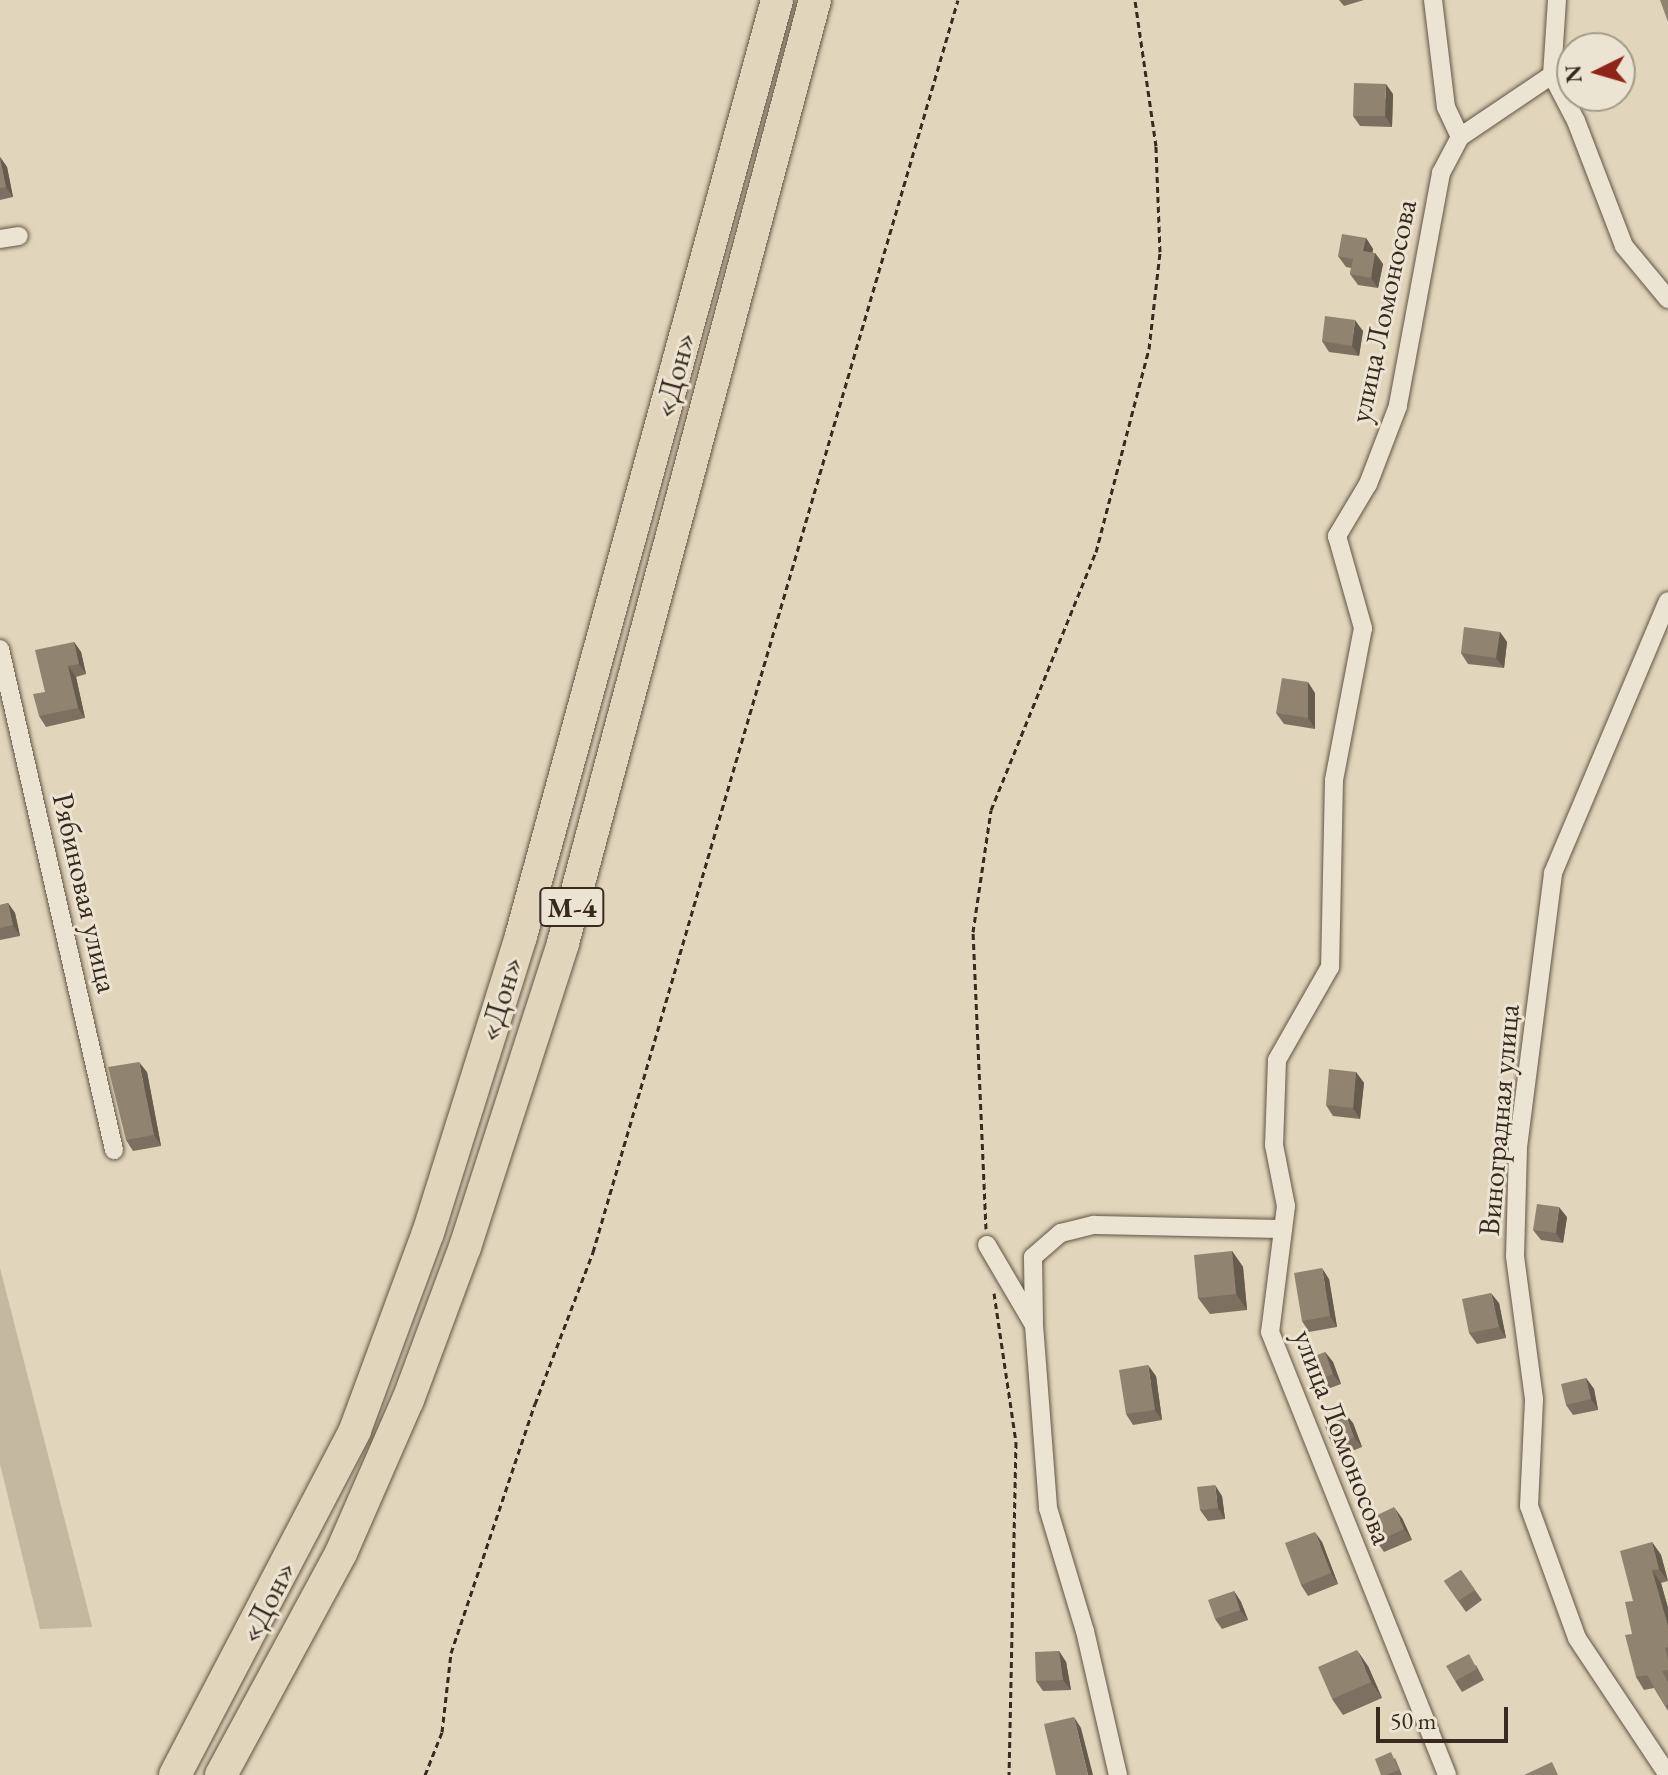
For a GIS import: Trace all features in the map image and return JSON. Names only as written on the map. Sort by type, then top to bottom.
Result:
[{"type":"highway","name":"«Дон»","points":[[175,1775],[355,1430],[428,1233],[521,936],[777,0]]},
{"type":"highway","name":"«Дон»","points":[[221,1775],[341,1553],[408,1400],[465,1247],[563,943],[815,0]]},
{"type":"street","points":[[1433,0],[1446,107],[1460,137],[1552,75]]},
{"type":"street","points":[[1557,0],[1552,75],[1576,121],[1624,246],[1668,299]]},
{"type":"street","name":"улица Ломоносова","points":[[1447,1775],[1270,1332],[1286,1206],[1274,1145],[1277,1060],[1330,967],[1334,780],[1363,628],[1337,536],[1368,484],[1398,406],[1441,173],[1460,137]]},
{"type":"street","points":[[0,239],[19,236]]},
{"type":"street","name":"Виноградная улица","points":[[1668,601],[1553,873],[1518,1147],[1515,1256],[1534,1399],[1529,1506],[1577,1638],[1668,1775]]},
{"type":"street","name":"Рябиновая улица","points":[[0,649],[114,1150]]},
{"type":"street","points":[[1118,1775],[1085,1631],[1048,1508],[1034,1325],[1033,1257],[1061,1233],[1094,1225],[1283,1229]]},
{"type":"street","points":[[987,1245],[1034,1325]]},
{"type":"path","points":[[425,1775],[442,1732],[451,1653],[515,1460],[593,1252],[958,0]]},
{"type":"path","points":[[1009,1775],[1016,1442],[987,1245],[973,932],[991,810],[1096,552],[1149,349],[1160,252],[1156,146],[1135,0]]},
{"type":"shaded area","points":[[0,1268],[92,1627],[40,1629],[0,1464]]},
{"type":"building","points":[[1660,0],[1668,0],[1668,22]]},
{"type":"building","points":[[1354,83],[1386,84],[1385,116],[1353,116]]},
{"type":"building","points":[[0,158],[6,187],[0,188]]},
{"type":"building","points":[[1342,234],[1366,238],[1363,251],[1375,253],[1371,278],[1350,274],[1353,259],[1338,256]]},
{"type":"building","points":[[1325,316],[1355,320],[1352,346],[1322,341]]},
{"type":"building","points":[[1464,627],[1500,632],[1496,658],[1461,653]]},
{"type":"building","points":[[74,642],[79,664],[68,666],[78,708],[39,716],[33,694],[45,692],[35,650]]},
{"type":"building","points":[[1282,678],[1308,682],[1308,718],[1276,713]]},
{"type":"building","points":[[8,903],[13,925],[0,928],[0,905]]},
{"type":"building","points":[[139,1062],[154,1135],[126,1140],[108,1067]]},
{"type":"building","points":[[1329,1069],[1356,1072],[1353,1108],[1326,1105]]},
{"type":"building","points":[[1537,1204],[1559,1207],[1556,1233],[1533,1230]]},
{"type":"building","points":[[1232,1251],[1236,1294],[1198,1298],[1194,1255]]},
{"type":"building","points":[[1322,1268],[1330,1316],[1302,1321],[1294,1273]]},
{"type":"building","points":[[1491,1293],[1499,1327],[1469,1333],[1462,1299]]},
{"type":"building","points":[[1325,1352],[1333,1374],[1310,1383],[1302,1361]]},
{"type":"building","points":[[1148,1365],[1155,1410],[1126,1414],[1119,1370]]},
{"type":"building","points":[[1586,1378],[1591,1399],[1566,1405],[1561,1384]]},
{"type":"building","points":[[1345,1413],[1354,1437],[1332,1445],[1323,1421]]},
{"type":"building","points":[[1215,1485],[1218,1508],[1200,1510],[1197,1487]]},
{"type":"building","points":[[1394,1507],[1404,1529],[1377,1542],[1367,1520]]},
{"type":"building","points":[[1315,1532],[1331,1573],[1301,1585],[1285,1543]]},
{"type":"building","points":[[1652,1542],[1659,1569],[1652,1570],[1668,1626],[1668,1647],[1665,1648],[1668,1670],[1662,1671],[1668,1682],[1668,1704],[1665,1706],[1647,1675],[1636,1677],[1625,1635],[1632,1634],[1625,1602],[1633,1601],[1620,1551]]},
{"type":"building","points":[[1461,1570],[1475,1590],[1458,1601],[1444,1581]]},
{"type":"building","points":[[1234,1591],[1240,1610],[1215,1619],[1208,1600]]},
{"type":"building","points":[[1357,1650],[1371,1682],[1332,1699],[1318,1667]]},
{"type":"building","points":[[1059,1651],[1063,1680],[1036,1681],[1035,1652]]},
{"type":"building","points":[[1469,1654],[1477,1669],[1455,1681],[1446,1666]]},
{"type":"building","points":[[1074,1717],[1088,1775],[1056,1775],[1044,1724]]},
{"type":"building","points":[[1391,1752],[1399,1770],[1381,1775],[1375,1759]]},
{"type":"building","points":[[1552,1762],[1558,1775],[1524,1775]]}]
